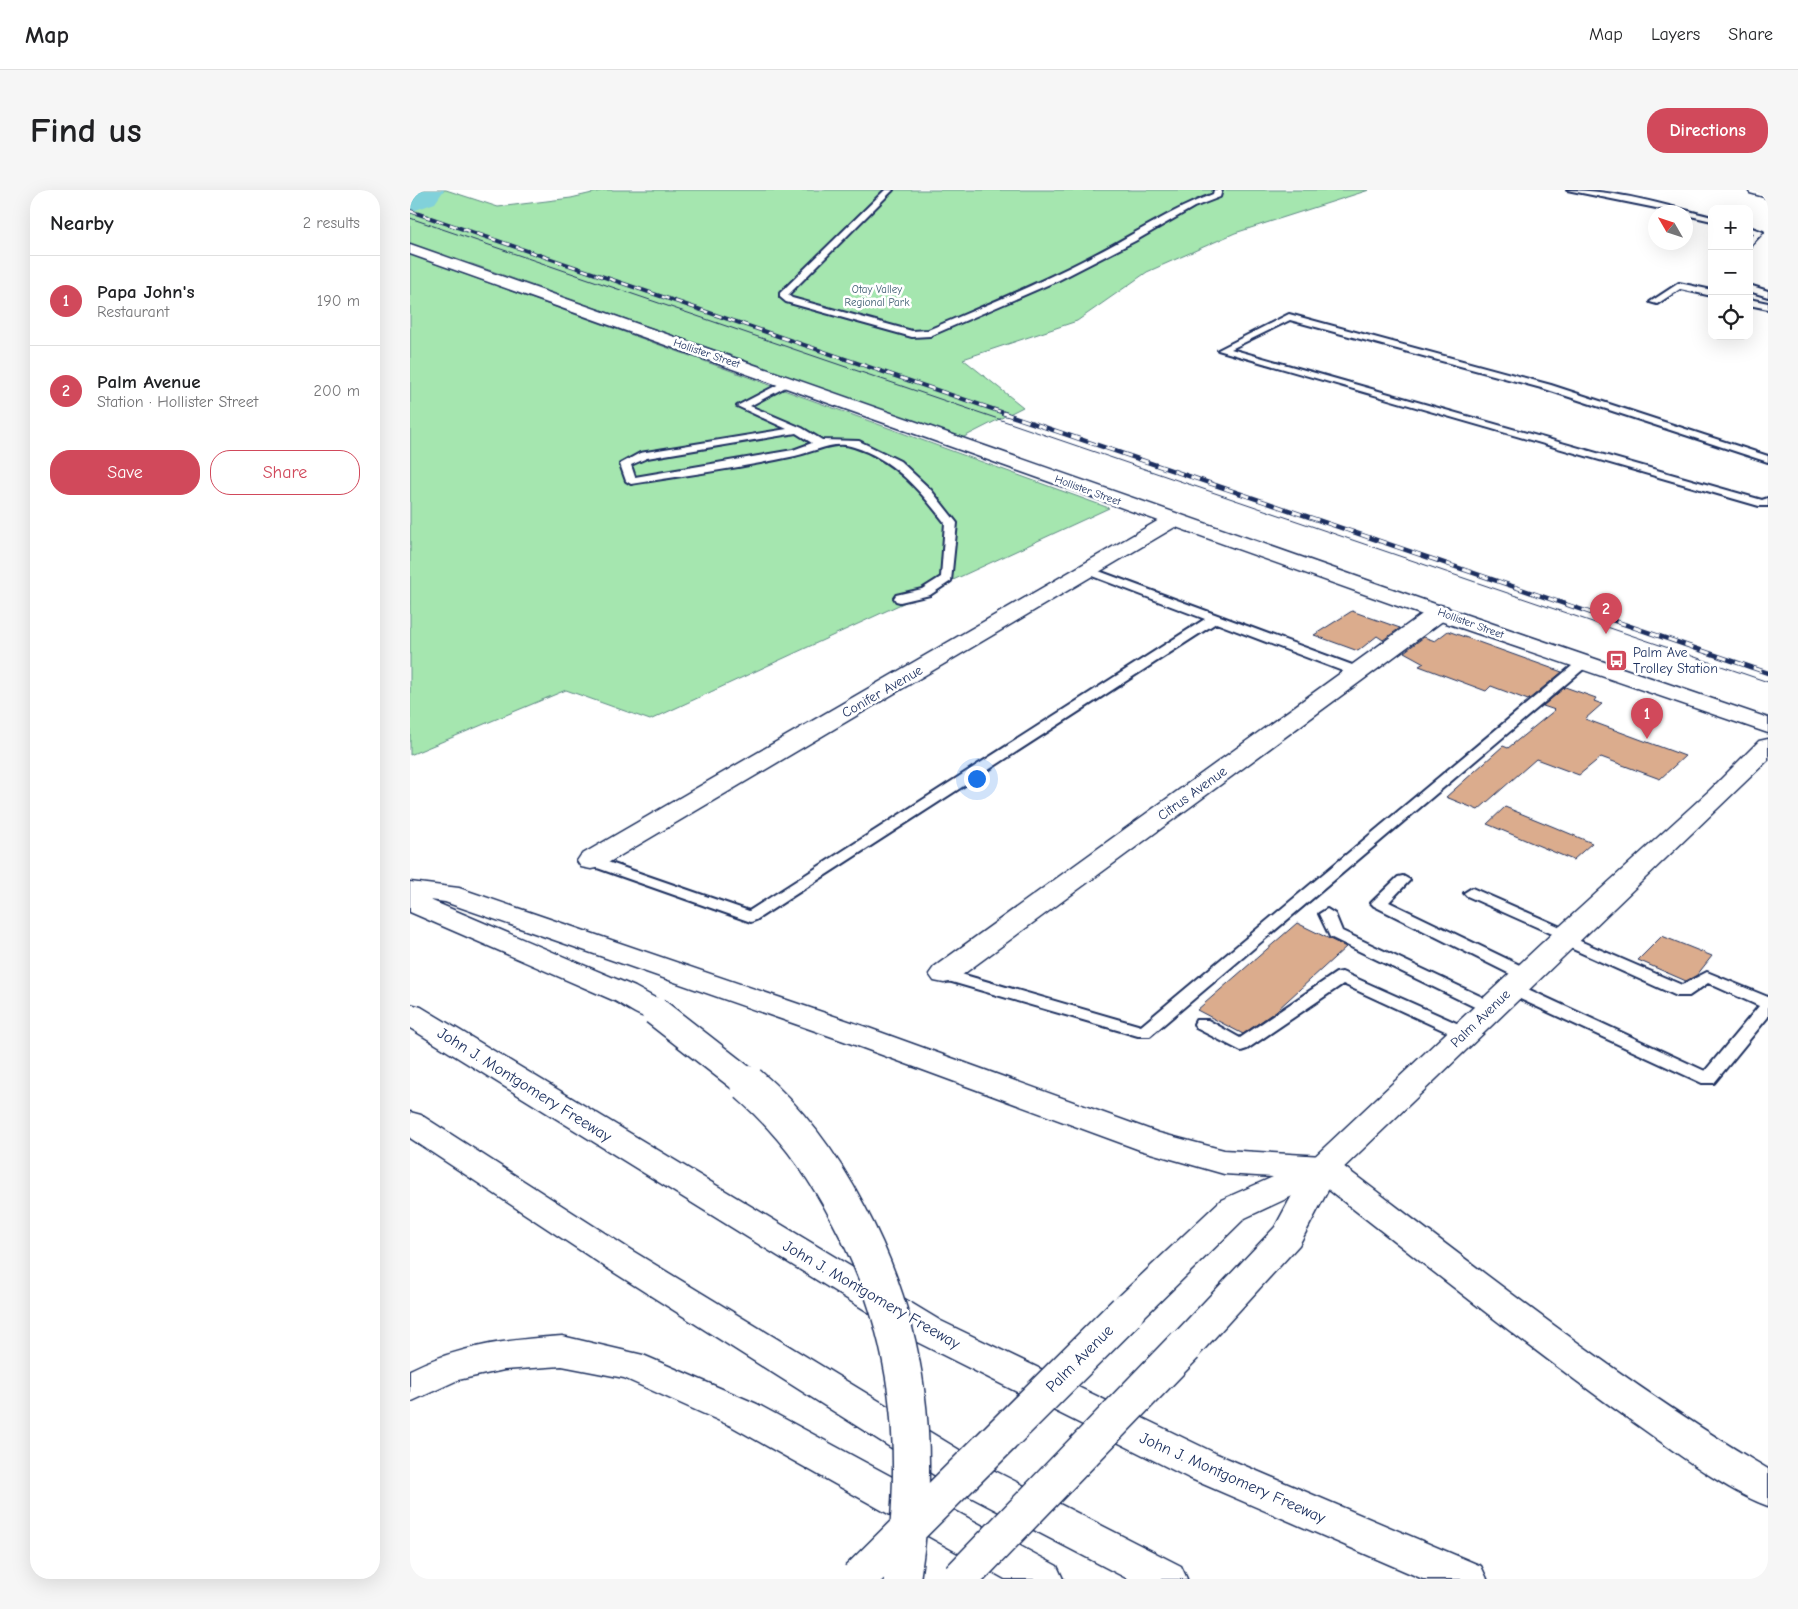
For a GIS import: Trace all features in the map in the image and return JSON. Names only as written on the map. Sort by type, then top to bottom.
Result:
[{"type":"main road","points":[[1755,190],[1768,194]]},
{"type":"main road","name":"Hollister Street","points":[[410,249],[790,382],[1173,520],[1440,612],[1582,664],[1768,726]]},
{"type":"main road","name":"Conifer Avenue","points":[[591,862],[1173,520]]},
{"type":"main road","name":"Citrus Avenue","points":[[944,974],[1440,612]]},
{"type":"main road","name":"Palm Avenue","points":[[960,1579],[1185,1346],[1287,1236],[1323,1168],[1565,937],[1720,796],[1768,746]]},
{"type":"main road","points":[[410,890],[449,894],[854,1034],[1151,1142],[1224,1162],[1323,1168],[1576,1362],[1700,1448],[1768,1489]]},
{"type":"main road","points":[[410,902],[625,994],[656,1011],[734,1070],[788,1122],[830,1179],[850,1215],[869,1256],[892,1316],[901,1353],[907,1394],[911,1452],[911,1514],[902,1579]]},
{"type":"main road","name":"John J. Montgomery Freeway","points":[[410,1014],[928,1331],[1203,1466],[1467,1579]]},
{"type":"main road","points":[[410,1123],[619,1259],[975,1480],[1167,1579]]},
{"type":"main road","name":"Palm Avenue","points":[[858,1579],[1233,1208],[1323,1168]]},
{"type":"main road","points":[[410,1387],[450,1367],[504,1355],[562,1351],[630,1364],[744,1415],[1042,1579]]},
{"type":"lane","points":[[889,190],[784,295],[789,300],[912,334],[930,333],[1056,278],[1132,239],[1191,205],[1217,195],[1218,190]]},
{"type":"lane","points":[[1571,190],[1652,204],[1708,217]]},
{"type":"lane","points":[[1753,231],[1759,232],[1753,240]]},
{"type":"lane","points":[[1654,302],[1679,286],[1708,293]]},
{"type":"lane","points":[[1753,289],[1768,294]]},
{"type":"lane","points":[[1753,303],[1768,306]]},
{"type":"lane","points":[[1768,459],[1548,388],[1290,317],[1223,350],[1763,504],[1768,501]]},
{"type":"lane","points":[[790,382],[742,406],[798,430],[820,443]]},
{"type":"lane","points":[[798,430],[644,455],[625,464],[631,480],[795,453],[820,443],[854,443],[896,463],[927,492],[950,523],[947,578],[926,592],[900,598]]},
{"type":"lane","points":[[1088,571],[1358,672]]},
{"type":"lane","points":[[591,862],[751,916],[1215,618]]},
{"type":"lane","points":[[944,974],[1144,1032],[1582,664]]},
{"type":"lane","points":[[1403,880],[1379,903],[1518,982],[1708,1079],[1768,1004],[1708,977],[1683,992],[1472,893]]},
{"type":"lane","points":[[1327,914],[1335,934],[1491,1008]]},
{"type":"lane","points":[[1202,1024],[1241,1044],[1342,977],[1464,1033]]},
{"type":"green space","name":"Otay Valley Regional Park","points":[[410,190],[446,190],[498,207],[571,198],[605,190],[1369,190],[1235,233],[1147,272],[1077,321],[963,359],[1023,407],[962,438],[472,264],[420,258],[1109,508],[650,720],[566,690],[410,755]]},
{"type":"building","points":[[1352,611],[1400,628],[1383,640],[1377,636],[1358,651],[1314,635]]},
{"type":"building","points":[[1448,631],[1562,672],[1528,700],[1491,686],[1486,691],[1419,666],[1424,663],[1404,652],[1424,637],[1435,641]]},
{"type":"building","points":[[1565,687],[1596,698],[1594,701],[1602,704],[1585,719],[1685,756],[1660,779],[1601,757],[1579,775],[1536,759],[1478,810],[1446,797],[1503,746],[1508,748],[1555,710],[1543,706]]},
{"type":"building","points":[[1505,807],[1592,843],[1573,860],[1487,824]]},
{"type":"building","points":[[1297,923],[1346,947],[1276,1011],[1243,1034],[1197,1010]]},
{"type":"building","points":[[1662,936],[1712,956],[1697,975],[1686,981],[1638,960]]},
{"type":"waterway","points":[[410,204],[426,198],[431,190]]},
{"type":"tram line","points":[[410,218],[1768,682]]},
{"type":"railway","points":[[410,211],[1007,414]]},
{"type":"railway","points":[[1003,413],[1768,673]]},
{"type":"place","name":"Palm Avenue","points":[[1606,634]]},
{"type":"place","name":"Palm Ave Trolley Station","points":[[1617,660]]},
{"type":"place","name":"Papa John's","points":[[1647,739]]}]
